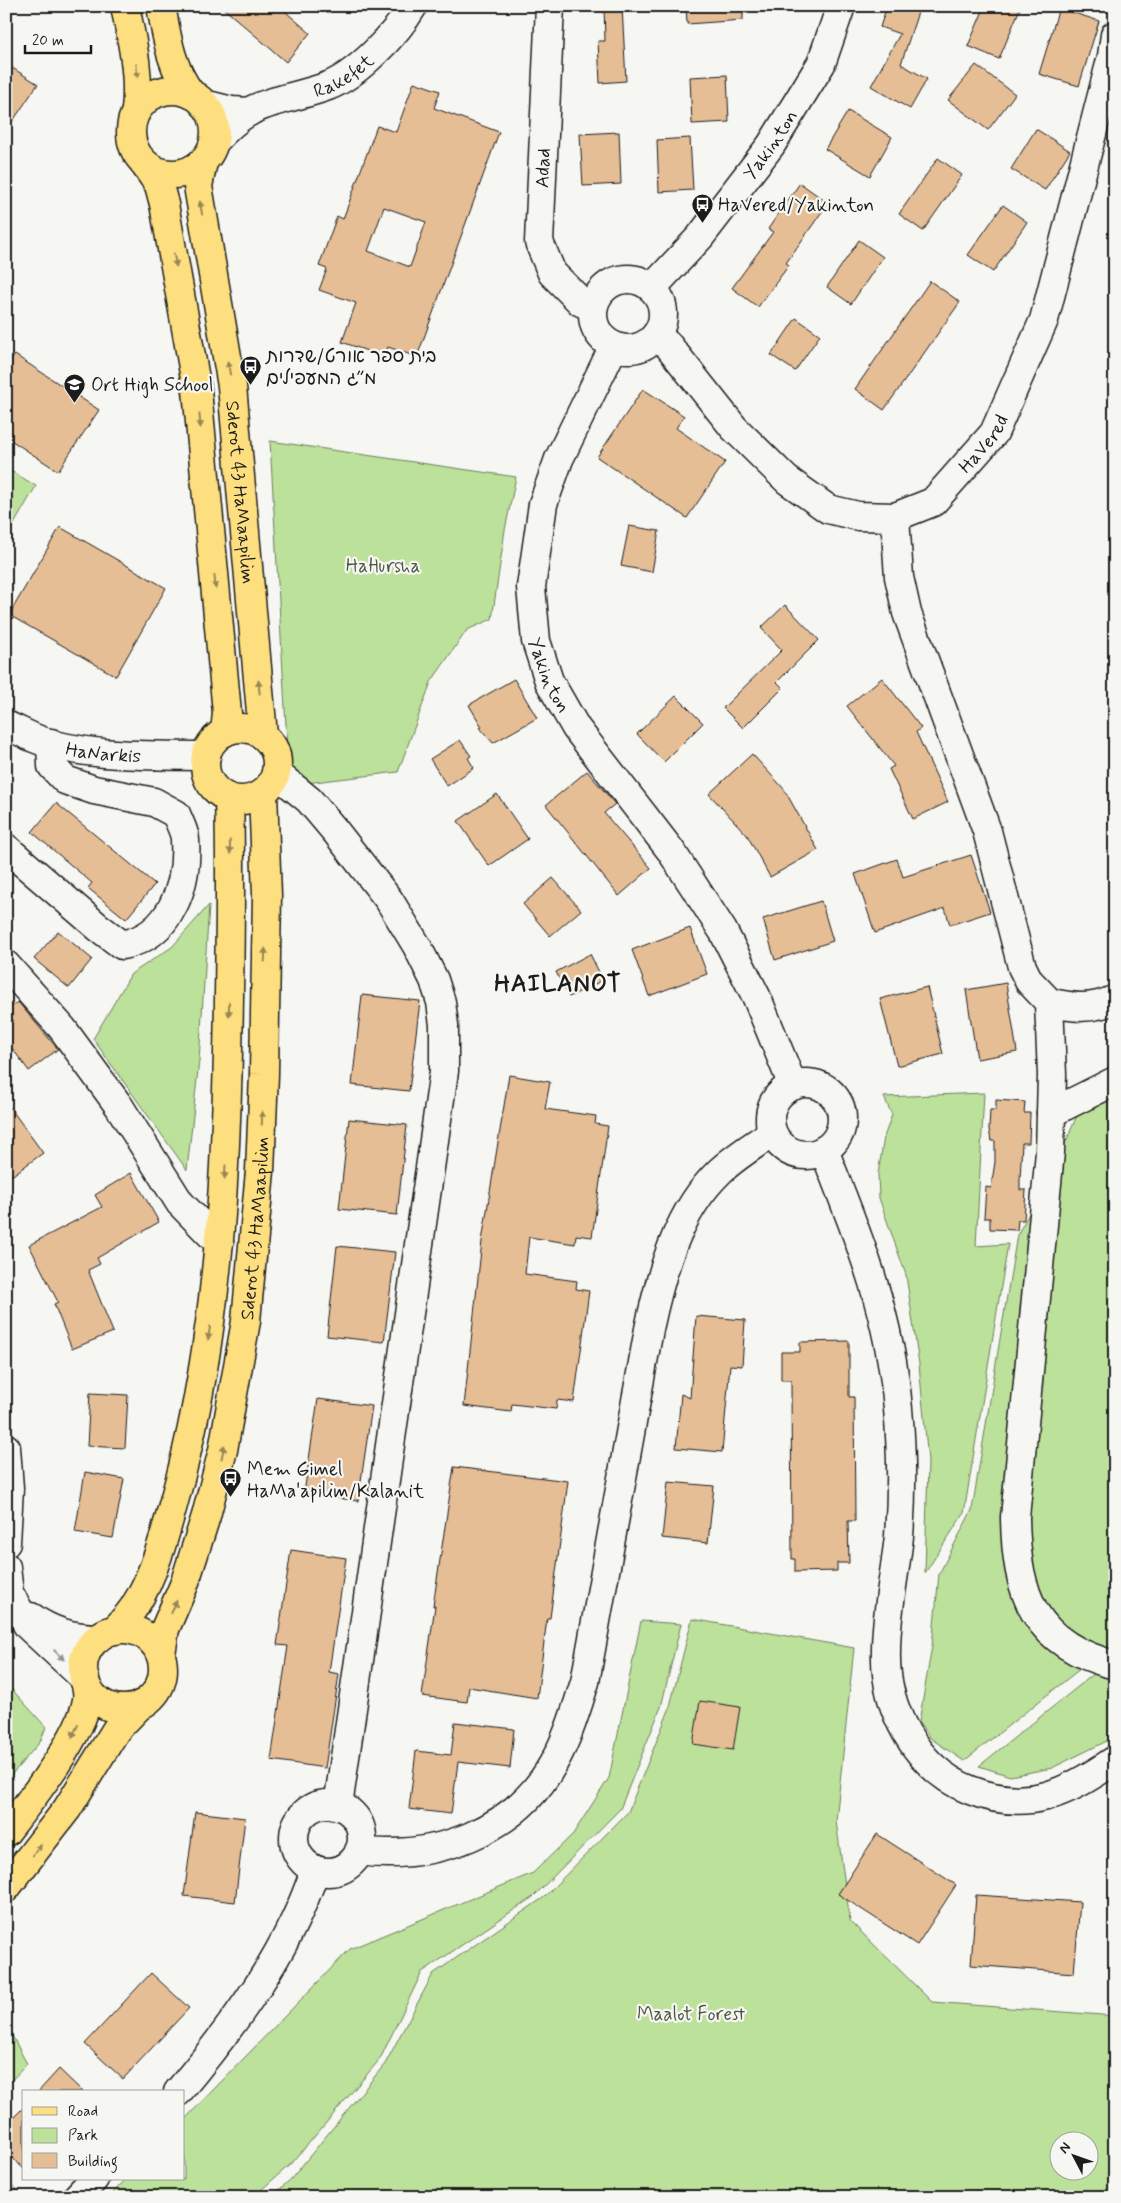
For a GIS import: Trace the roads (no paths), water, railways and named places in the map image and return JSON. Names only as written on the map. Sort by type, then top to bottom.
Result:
[{"type":"main road","points":[[125,6],[137,67],[139,89],[130,133],[137,156],[145,165],[156,171],[168,174],[181,174],[208,152],[213,122],[198,99],[181,81],[175,68],[161,6]]},
{"type":"main road","points":[[136,110],[145,100],[167,90],[179,90],[198,99]]},
{"type":"main road","name":"Sderot 43 HaMaapilim","points":[[208,152],[198,186],[232,386],[263,735]]},
{"type":"main road","name":"Sderot 43 HaMaapilim","points":[[145,165],[159,186],[164,204],[197,390],[227,714],[225,732]]},
{"type":"main road","points":[[244,728],[263,735],[275,752],[269,783],[244,800],[229,798],[220,793],[209,781],[206,772],[206,756],[213,742],[225,732],[244,728]]},
{"type":"main road","name":"Sderot 43 HaMaapilim","points":[[161,1654],[165,1629],[192,1559],[223,1450],[246,1321],[260,1171],[264,1074],[269,783]]},
{"type":"main road","name":"Sderot 43 HaMaapilim","points":[[106,1634],[134,1608],[144,1587],[172,1506],[189,1442],[212,1317],[219,1243],[229,1074],[232,895],[229,798]]},
{"type":"main road","points":[[6,1832],[39,1789],[70,1740],[87,1699],[86,1682],[85,1657],[106,1634],[137,1631],[155,1644],[161,1654],[163,1666],[160,1683],[150,1699],[140,1705],[128,1709],[115,1708],[103,1704],[93,1696],[86,1682]]},
{"type":"main road","points":[[6,1888],[67,1809],[116,1730],[140,1705]]},
{"type":"street","name":"Rakefet","points":[[208,152],[235,121],[250,112],[330,85],[359,66],[396,28],[413,6]]},
{"type":"street","name":"Adad","points":[[550,6],[539,242],[552,273],[581,302],[593,307]]},
{"type":"street","name":"Yakinton","points":[[652,288],[700,237],[771,145],[821,64],[841,6]]},
{"type":"street","name":"HaVered","points":[[656,335],[668,345],[734,428],[787,480],[828,509],[858,516],[894,517],[933,502],[994,433],[1044,320],[1112,56],[1115,35]]},
{"type":"street","name":"Rakefet","points":[[198,99],[232,111],[250,112]]},
{"type":"street","points":[[617,280],[636,280],[652,288],[661,303],[662,311],[660,328],[649,342],[632,349],[614,346],[599,334],[593,316],[593,307],[602,290],[617,280]]},
{"type":"street","name":"Yakinton","points":[[614,346],[559,458],[543,504],[531,587],[536,641],[549,681],[576,728],[689,876],[740,963],[793,1086]]},
{"type":"street","points":[[894,517],[899,577],[910,626],[985,826],[1002,882],[1022,967],[1029,981],[1049,1002],[1064,1006],[1086,1007],[1102,1005],[1115,999]]},
{"type":"street","name":"HaNarkis","points":[[6,724],[35,739],[117,754],[206,756]]},
{"type":"street","points":[[6,848],[98,927],[122,945],[138,942],[159,928],[175,904],[184,868],[185,838],[176,814],[154,802],[94,790],[65,780],[52,766],[51,743]]},
{"type":"street","points":[[269,783],[309,800],[389,900],[417,946],[434,980],[441,1002],[444,1025],[444,1071],[338,1806]]},
{"type":"street","points":[[6,965],[62,1028],[119,1106],[180,1203],[219,1243]]},
{"type":"street","points":[[1049,1002],[1051,1113],[1047,1192],[1015,1517],[1015,1550],[1020,1579],[1030,1604],[1042,1624],[1058,1640],[1076,1652],[1115,1665]]},
{"type":"street","points":[[1051,1113],[1115,1081]]},
{"type":"street","points":[[804,1083],[820,1086],[830,1092],[840,1106],[841,1128],[837,1138],[824,1150],[814,1154],[797,1154],[782,1146],[772,1133],[770,1116],[773,1105],[783,1091],[793,1086],[804,1083]]},
{"type":"street","points":[[359,1851],[383,1854],[434,1848],[460,1841],[485,1831],[510,1815],[527,1799],[553,1765],[570,1728],[585,1682],[649,1329],[668,1257],[681,1226],[705,1188],[735,1158],[772,1133]]},
{"type":"street","points":[[824,1150],[876,1286],[894,1368],[899,1419],[901,1487],[897,1556],[885,1650],[889,1687],[899,1720],[915,1747],[935,1769],[959,1785],[986,1796],[1014,1800],[1043,1797],[1072,1787],[1115,1760]]},
{"type":"street","points":[[6,1448],[9,1488],[6,1543]]},
{"type":"street","points":[[6,1567],[9,1593],[28,1626],[86,1682]]},
{"type":"street","points":[[16,1606],[50,1629],[70,1636],[106,1634]]},
{"type":"street","points":[[325,1804],[338,1806],[350,1812],[359,1826],[362,1836],[359,1851],[353,1861],[340,1870],[330,1872],[314,1870],[305,1864],[296,1851],[294,1836],[296,1825],[302,1816],[315,1807],[325,1804]]},
{"type":"street","points":[[180,2090],[216,2046],[265,1973],[306,1896],[314,1870]]},
{"type":"street","points":[[77,2197],[93,2180]]},
{"type":"place","name":"HaVered/Yakinton","points":[[702,223]]},
{"type":"place","name":"בית ספר אורט/שדרות מ״ג המעפילים","points":[[250,385]]},
{"type":"place","name":"Ort High School","points":[[75,403]]},
{"type":"place","name":"Mem Gimel HaMa'apilim/Kalanit","points":[[231,1498]]},
{"type":"district","name":"HAILANOT","points":[[558,983]]},
{"type":"park label","name":"HaHursha","points":[[383,565]]},
{"type":"park label","name":"Maalot Forest","points":[[691,2013]]}]
